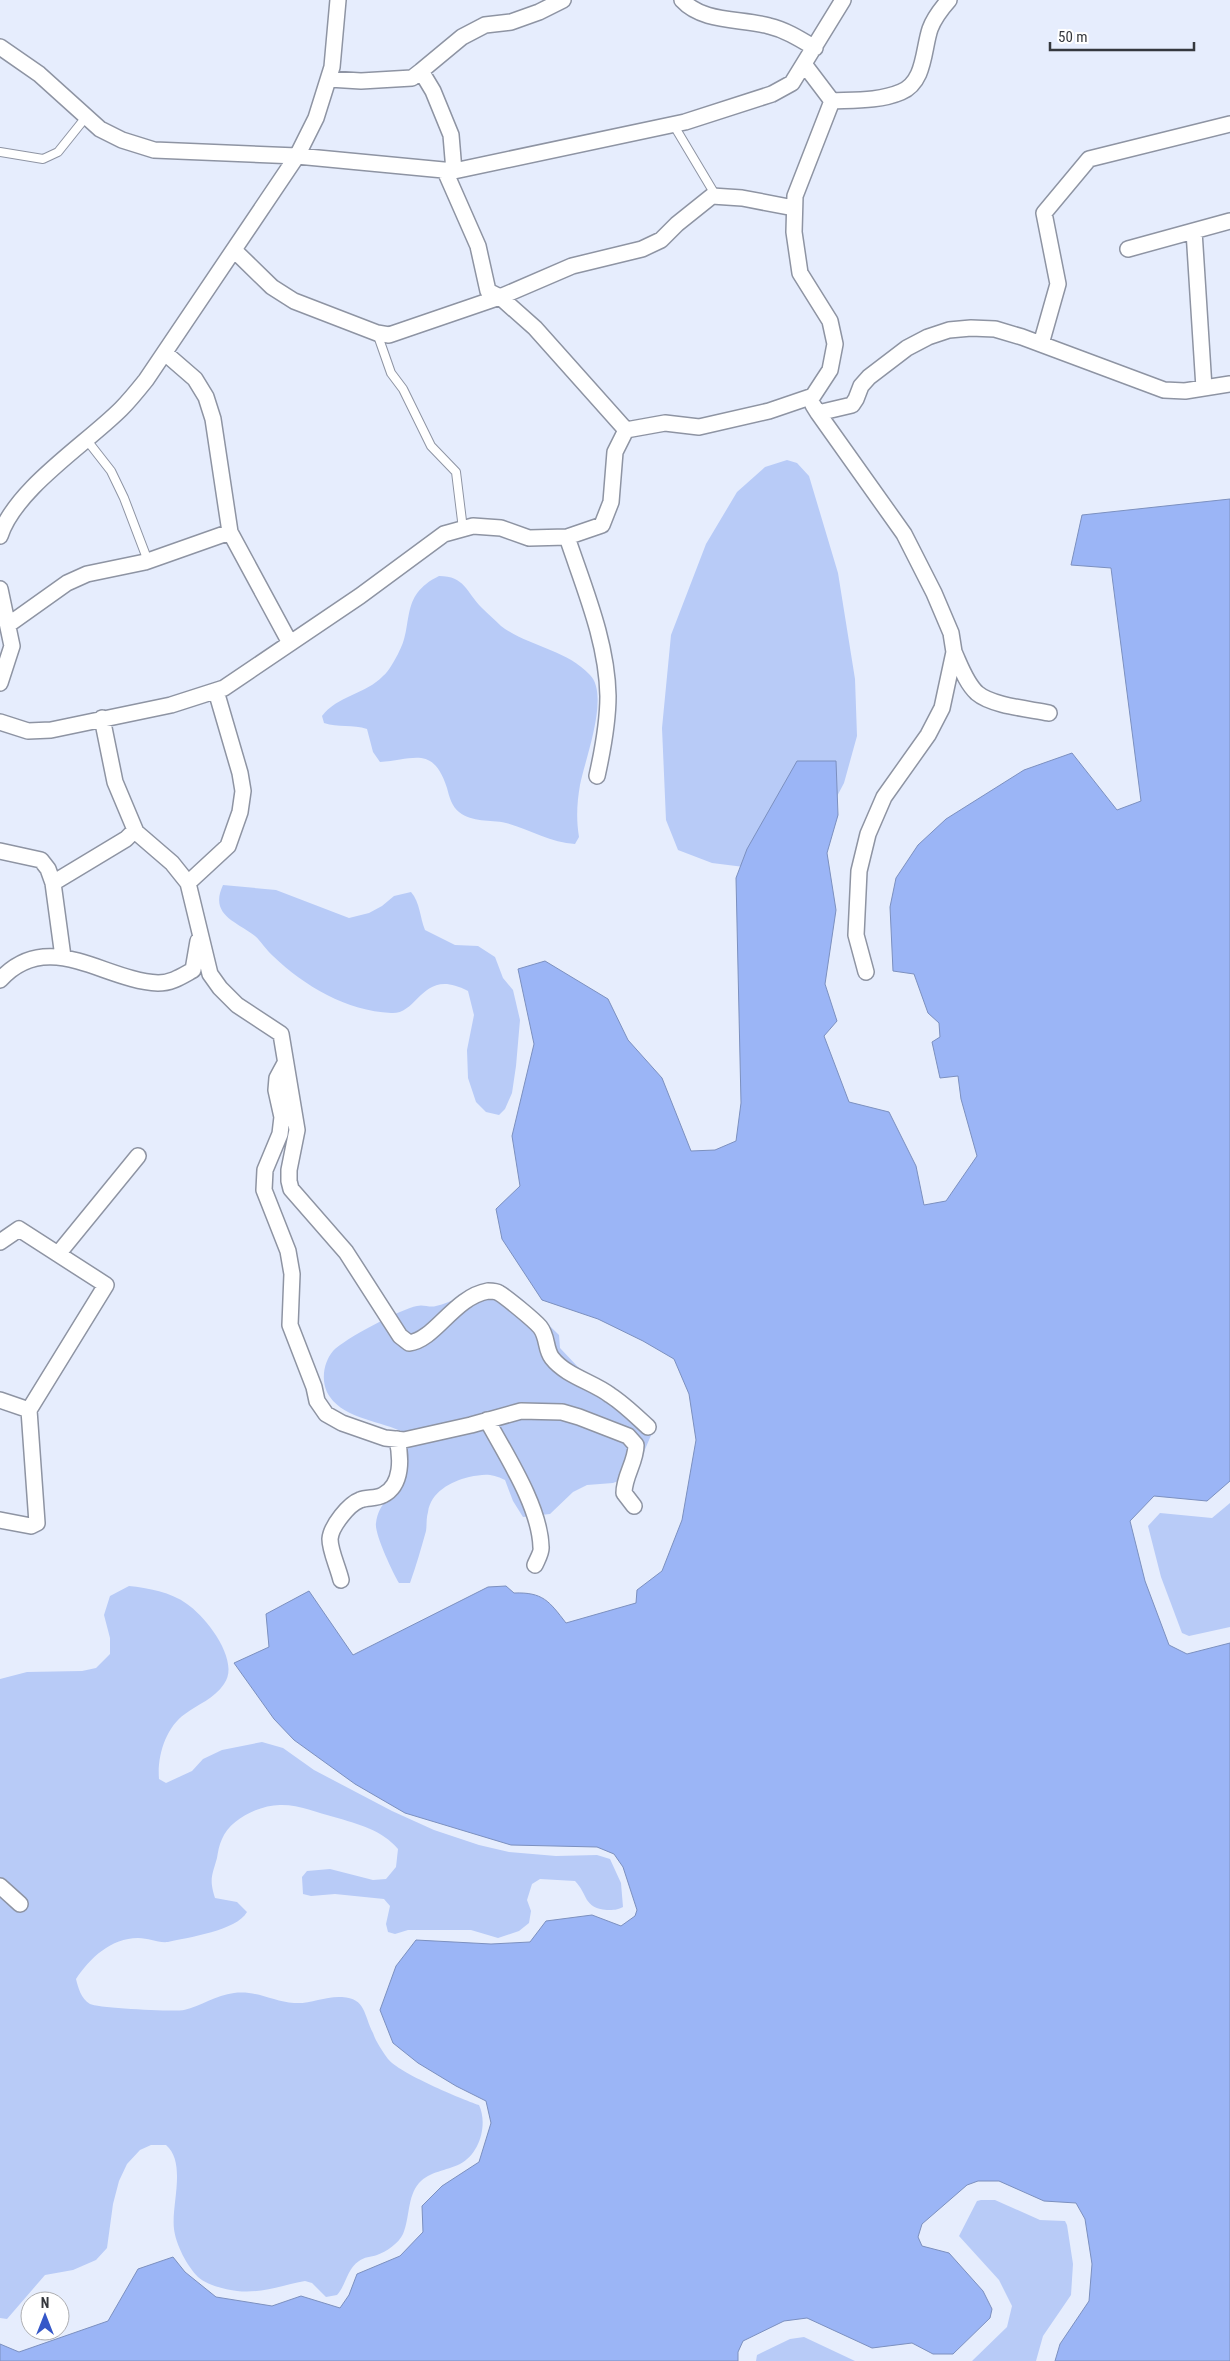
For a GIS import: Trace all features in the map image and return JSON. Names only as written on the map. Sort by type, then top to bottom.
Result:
[{"type":"street","points":[[0,536],[6,509],[121,409],[146,380],[297,156],[316,118],[332,67],[338,0]]},
{"type":"street","points":[[328,79],[361,81],[412,78],[462,37],[485,25],[511,22],[539,12],[563,0]]},
{"type":"street","points":[[682,0],[695,11],[711,16],[770,26],[793,34],[814,48]]},
{"type":"street","points":[[0,48],[39,74],[100,129],[122,140],[154,150],[297,156],[449,171],[673,124],[772,94],[792,83],[843,0]]},
{"type":"street","points":[[832,101],[876,99],[901,92],[912,85],[920,72],[930,29],[941,8],[948,0]]},
{"type":"street","points":[[804,64],[832,101]]},
{"type":"street","points":[[421,71],[433,91],[452,135],[449,171],[478,246],[488,292],[500,297],[534,328],[626,430]]},
{"type":"street","points":[[626,430],[665,423],[700,427],[769,411],[814,396],[830,370],[835,344],[830,321],[800,273],[794,232],[794,208],[795,196],[832,101]]},
{"type":"street","points":[[1041,344],[1058,284],[1044,213],[1089,159],[1230,124]]},
{"type":"street","points":[[234,250],[272,287],[294,301],[377,333],[389,335],[500,297],[572,266],[642,249],[661,240],[700,204],[712,196],[742,198],[794,208]]},
{"type":"street","points":[[1128,249],[1230,222]]},
{"type":"street","points":[[1194,231],[1204,388]]},
{"type":"street","points":[[818,413],[852,405],[861,386],[907,348],[928,337],[949,330],[970,328],[995,329],[1041,344],[1164,390],[1185,391],[1230,384]]},
{"type":"street","points":[[165,353],[195,379],[206,397],[213,419],[230,532],[290,643]]},
{"type":"street","points":[[808,398],[908,541],[924,571],[951,633],[954,652],[965,676],[976,692],[987,700],[1049,713]]},
{"type":"street","points":[[0,722],[28,730],[52,730],[171,705],[224,688],[360,596],[444,534],[473,526],[501,528],[530,538],[567,537],[602,525],[612,502],[615,452],[626,430]]},
{"type":"street","points":[[8,625],[74,580],[87,574],[148,561],[230,532]]},
{"type":"street","points":[[567,537],[598,628],[604,657],[608,695],[607,727],[597,776]]},
{"type":"street","points":[[0,589],[8,625],[6,644],[12,646],[0,683]]},
{"type":"street","points":[[866,972],[856,935],[860,871],[868,834],[884,797],[928,735],[942,708],[954,652]]},
{"type":"street","points":[[188,884],[228,846],[240,812],[243,791],[240,773],[216,691]]},
{"type":"street","points":[[102,718],[115,782],[135,830],[172,863],[188,884],[210,974],[220,988],[237,1005],[281,1034],[296,1130],[289,1170],[291,1189],[346,1252],[400,1336],[410,1343],[424,1339],[452,1310],[476,1296],[489,1291],[498,1292],[540,1327],[547,1340],[548,1352],[554,1361],[587,1383],[609,1394],[648,1427]]},
{"type":"street","points":[[53,884],[126,839],[135,830]]},
{"type":"street","points":[[0,851],[41,860],[48,869],[53,884],[62,957]]},
{"type":"street","points":[[0,980],[6,974],[26,962],[44,957],[62,957],[84,962],[129,978],[158,983],[174,981],[193,970],[199,934]]},
{"type":"street","points":[[285,1061],[277,1078],[276,1090],[282,1117],[280,1134],[263,1178],[268,1204],[288,1251],[292,1274],[290,1326],[314,1387],[317,1401],[326,1414],[342,1423],[366,1432],[385,1438],[397,1439],[422,1436],[521,1412],[562,1412],[580,1417],[628,1436],[636,1445],[636,1454],[624,1487],[624,1493],[634,1506]]},
{"type":"street","points":[[58,1254],[138,1156]]},
{"type":"street","points":[[0,1242],[19,1229],[106,1285],[29,1410],[37,1523],[31,1526],[0,1520]]},
{"type":"street","points":[[0,1400],[29,1410]]},
{"type":"street","points":[[487,1420],[518,1476],[535,1517],[542,1548],[535,1565]]},
{"type":"street","points":[[342,1580],[330,1539],[333,1529],[339,1518],[360,1500],[384,1495],[392,1488],[398,1475],[401,1454],[397,1439]]},
{"type":"street","points":[[0,1886],[20,1904]]},
{"type":"lane","points":[[0,152],[43,159],[58,152],[86,116]]},
{"type":"lane","points":[[673,124],[716,196]]},
{"type":"lane","points":[[377,333],[391,373],[403,389],[431,446],[456,472],[463,529]]},
{"type":"lane","points":[[86,439],[112,471],[148,561]]},
{"type":"shaded area","points":[[787,460],[797,463],[809,476],[838,573],[855,679],[857,736],[844,783],[823,823],[760,869],[712,863],[678,850],[666,820],[662,728],[671,635],[706,544],[737,492],[765,467]]},
{"type":"shaded area","points":[[1230,499],[1230,1481],[1207,1501],[1154,1496],[1130,1521],[1145,1581],[1169,1645],[1187,1654],[1230,1643],[1230,2361],[1055,2361],[1060,2344],[1089,2301],[1092,2264],[1085,2219],[1076,2203],[1044,2201],[999,2181],[978,2181],[967,2185],[922,2224],[918,2237],[922,2246],[949,2253],[983,2291],[992,2309],[990,2318],[953,2354],[933,2354],[912,2343],[872,2348],[807,2318],[784,2321],[743,2341],[738,2352],[738,2361],[0,2361],[0,2344],[19,2352],[51,2341],[70,2341],[70,2334],[108,2321],[138,2269],[173,2257],[185,2272],[216,2297],[272,2306],[301,2296],[340,2308],[349,2295],[357,2274],[400,2256],[423,2232],[422,2206],[442,2186],[479,2162],[491,2123],[486,2101],[456,2086],[418,2063],[393,2043],[380,2010],[396,1966],[416,1940],[491,1944],[530,1942],[546,1921],[592,1915],[621,1926],[635,1916],[637,1910],[623,1867],[614,1854],[597,1847],[511,1845],[405,1813],[355,1784],[294,1740],[274,1719],[234,1663],[269,1647],[266,1614],[309,1591],[353,1655],[488,1587],[506,1586],[514,1593],[539,1596],[555,1609],[566,1623],[636,1603],[637,1590],[662,1571],[682,1520],[696,1440],[689,1394],[674,1359],[598,1319],[542,1300],[502,1239],[496,1209],[520,1186],[512,1136],[534,1044],[518,969],[545,961],[608,999],[628,1040],[662,1078],[691,1151],[715,1150],[736,1141],[741,1103],[736,878],[747,849],[797,761],[836,761],[838,815],[827,853],[836,910],[825,984],[837,1021],[824,1036],[849,1102],[889,1112],[916,1166],[924,1205],[946,1201],[977,1156],[961,1099],[958,1076],[940,1078],[932,1042],[940,1037],[939,1023],[928,1013],[914,974],[893,971],[890,907],[896,878],[918,845],[946,819],[1024,770],[1072,753],[1117,810],[1141,801],[1111,568],[1071,565],[1082,515]]},
{"type":"shaded area","points":[[439,576],[448,577],[460,582],[482,608],[501,626],[523,639],[570,659],[590,675],[596,684],[598,697],[597,712],[580,785],[577,811],[579,837],[575,844],[557,841],[506,823],[470,818],[454,807],[441,774],[429,760],[412,758],[380,762],[373,752],[367,729],[324,723],[322,716],[328,709],[376,682],[391,666],[403,643],[412,602],[426,584]]},
{"type":"shaded area","points":[[223,885],[276,890],[349,918],[369,913],[382,906],[394,896],[411,892],[418,905],[425,930],[455,945],[478,946],[495,957],[503,978],[513,990],[520,1020],[512,1093],[505,1109],[499,1115],[486,1112],[476,1102],[468,1078],[467,1050],[474,1015],[468,991],[453,985],[440,984],[423,993],[400,1012],[391,1013],[375,1011],[343,1002],[312,987],[298,977],[270,954],[255,936],[227,916],[219,904]]},
{"type":"shaded area","points":[[486,1286],[507,1288],[522,1299],[559,1335],[560,1348],[577,1366],[652,1433],[634,1475],[613,1483],[587,1485],[573,1492],[550,1514],[523,1517],[513,1501],[505,1480],[496,1476],[474,1476],[448,1485],[437,1493],[430,1505],[426,1531],[410,1583],[399,1583],[381,1544],[376,1523],[379,1511],[398,1488],[405,1475],[408,1454],[405,1433],[354,1415],[337,1404],[330,1397],[325,1386],[325,1367],[333,1351],[339,1346],[386,1318],[417,1306],[442,1304]]},
{"type":"shaded area","points":[[1230,1503],[1230,1627],[1189,1636],[1182,1633],[1161,1577],[1148,1526],[1160,1513],[1212,1518]]},
{"type":"shaded area","points":[[129,1586],[151,1589],[181,1600],[195,1610],[212,1629],[225,1652],[228,1674],[224,1684],[211,1697],[178,1720],[168,1734],[161,1752],[159,1770],[159,1779],[166,1783],[192,1771],[203,1759],[222,1750],[262,1742],[283,1748],[314,1770],[392,1811],[434,1830],[479,1845],[509,1852],[556,1856],[597,1855],[610,1859],[621,1883],[623,1907],[607,1910],[599,1909],[590,1903],[575,1881],[540,1879],[532,1884],[527,1900],[531,1911],[529,1923],[519,1931],[498,1938],[471,1930],[408,1930],[395,1934],[388,1932],[386,1924],[390,1906],[384,1899],[335,1894],[311,1896],[303,1894],[302,1877],[307,1871],[330,1869],[373,1880],[386,1879],[396,1867],[398,1849],[392,1842],[369,1828],[352,1822],[295,1806],[274,1805],[256,1810],[239,1819],[226,1832],[221,1841],[213,1874],[213,1892],[215,1898],[237,1902],[247,1912],[241,1919],[223,1929],[168,1942],[142,1938],[119,1941],[110,1945],[95,1957],[76,1979],[84,1999],[90,2004],[106,2007],[184,2010],[234,1993],[250,1993],[294,2003],[336,1997],[350,1998],[360,2004],[378,2043],[394,2065],[431,2085],[479,2105],[483,2121],[482,2129],[473,2153],[460,2164],[433,2174],[419,2183],[412,2195],[405,2228],[399,2241],[384,2252],[363,2259],[355,2264],[337,2295],[326,2297],[312,2283],[305,2281],[246,2292],[217,2287],[198,2277],[183,2255],[175,2235],[176,2162],[166,2145],[151,2145],[140,2150],[127,2164],[119,2181],[113,2204],[107,2248],[96,2260],[73,2270],[45,2275],[31,2291],[20,2291],[20,2304],[7,2319],[0,2318],[0,1679],[27,1672],[82,1671],[96,1668],[110,1654],[110,1638],[104,1615],[110,1596]]},
{"type":"shaded area","points":[[995,2200],[1040,2220],[1065,2221],[1067,2225],[1073,2264],[1071,2295],[1043,2336],[1036,2361],[972,2361],[1007,2327],[1012,2306],[999,2280],[959,2236],[977,2201]]},
{"type":"shaded area","points":[[804,2337],[855,2361],[756,2361],[757,2355],[790,2339]]}]
